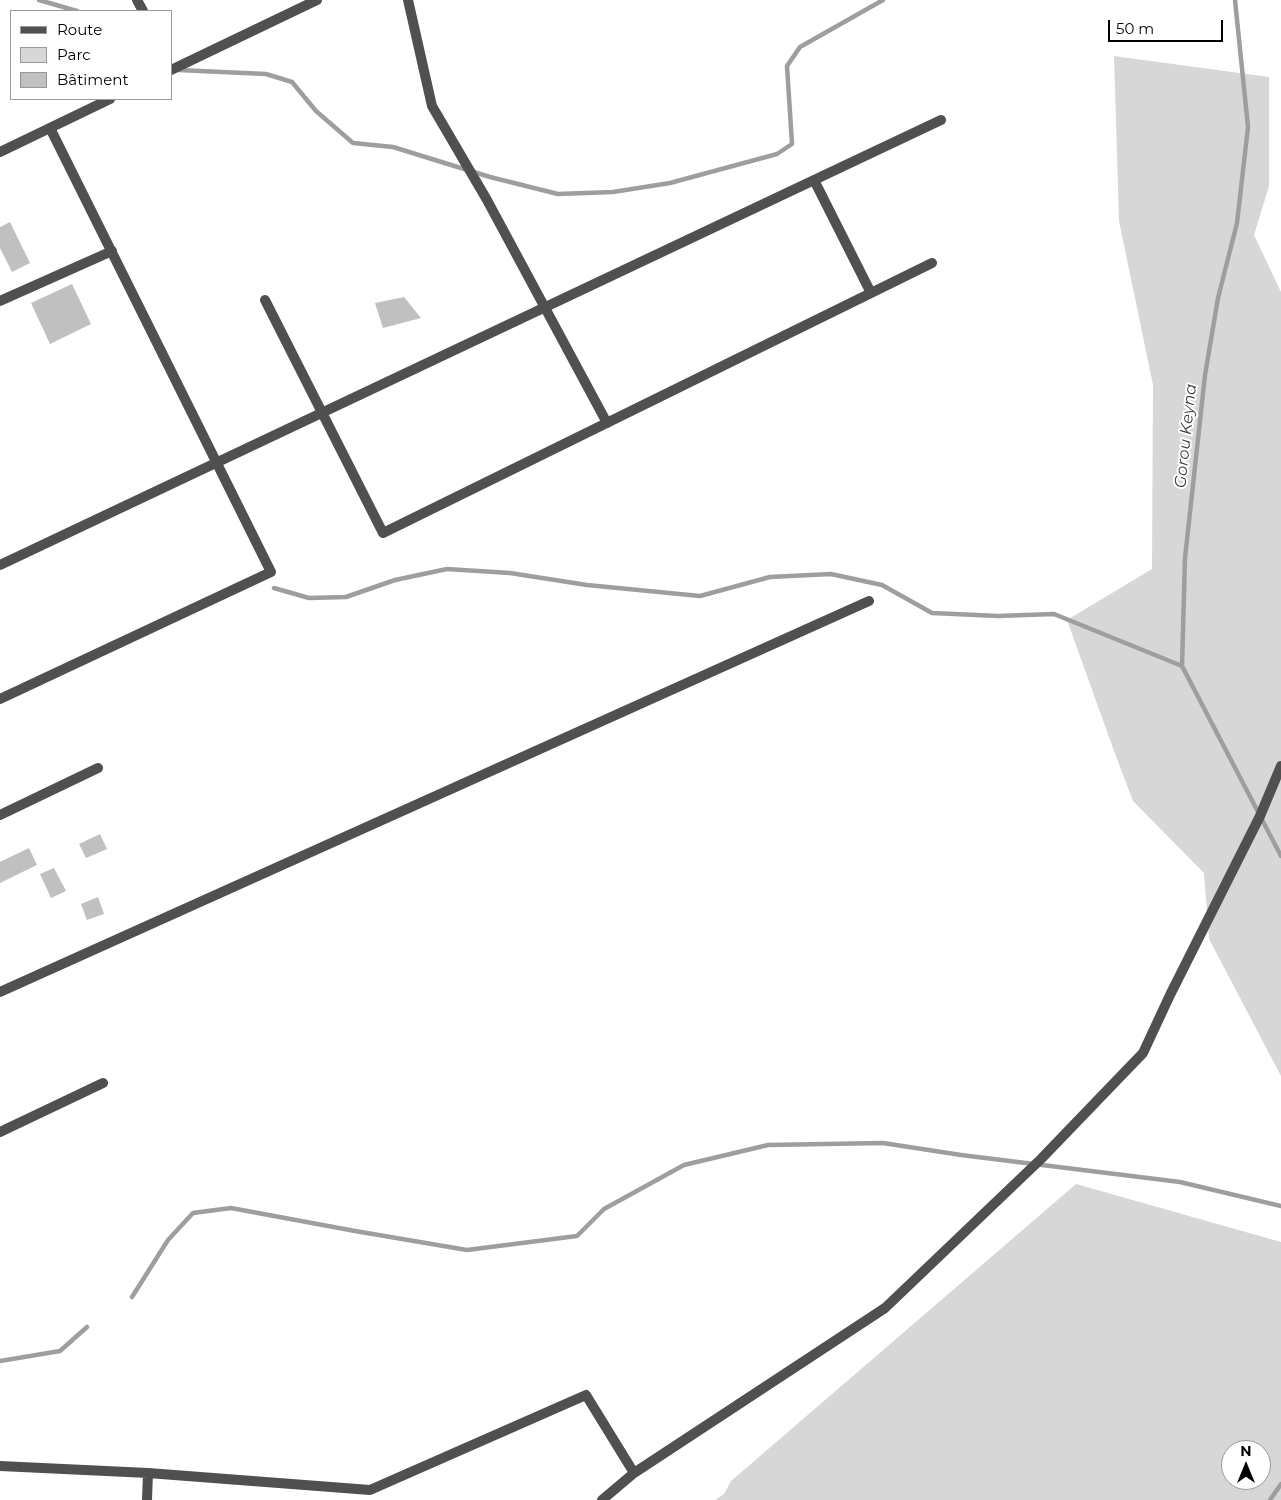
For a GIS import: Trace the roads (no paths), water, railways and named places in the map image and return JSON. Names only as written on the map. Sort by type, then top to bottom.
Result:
[{"type":"street","points":[[172,70],[317,0]]},
{"type":"street","points":[[408,0],[432,106],[487,200],[607,423]]},
{"type":"street","points":[[0,152],[108,100]]},
{"type":"street","points":[[0,565],[941,120]]},
{"type":"street","points":[[0,699],[271,572],[50,128]]},
{"type":"street","points":[[814,180],[871,293]]},
{"type":"street","points":[[0,301],[112,251]]},
{"type":"street","points":[[265,300],[382,533],[932,263]]},
{"type":"street","points":[[0,992],[869,601]]},
{"type":"street","points":[[602,1500],[634,1473],[885,1308],[1041,1159],[1143,1053],[1260,816],[1281,766]]},
{"type":"street","points":[[0,815],[98,768]]},
{"type":"street","points":[[0,1132],[103,1083]]},
{"type":"street","points":[[0,1466],[148,1473],[370,1490],[586,1395],[634,1473]]},
{"type":"street","points":[[147,1500],[148,1473]]},
{"type":"waterway","points":[[39,0],[74,10]]},
{"type":"waterway","points":[[178,70],[266,74],[292,82],[316,111],[353,143],[393,147],[490,177],[558,194],[613,192],[670,183],[777,154],[792,144],[787,66],[800,47],[883,0]]},
{"type":"waterway","name":"Gorou Keyna","points":[[1235,0],[1248,127],[1237,223],[1218,298],[1205,375],[1185,558],[1182,666],[1281,856]]},
{"type":"waterway","points":[[274,588],[309,598],[346,597],[395,580],[447,569],[510,573],[587,585],[700,596],[770,577],[831,574],[882,585],[932,613],[998,616],[1054,614],[1182,666]]},
{"type":"waterway","points":[[132,1297],[168,1240],[193,1213],[231,1208],[467,1250],[577,1236],[604,1209],[684,1165],[768,1145],[883,1143],[961,1155],[1180,1182],[1281,1206]]},
{"type":"waterway","points":[[0,1361],[60,1351],[87,1327]]},
{"type":"waterway","name":"Gorou Keyna","points":[[1270,1500],[1281,1484]]}]
